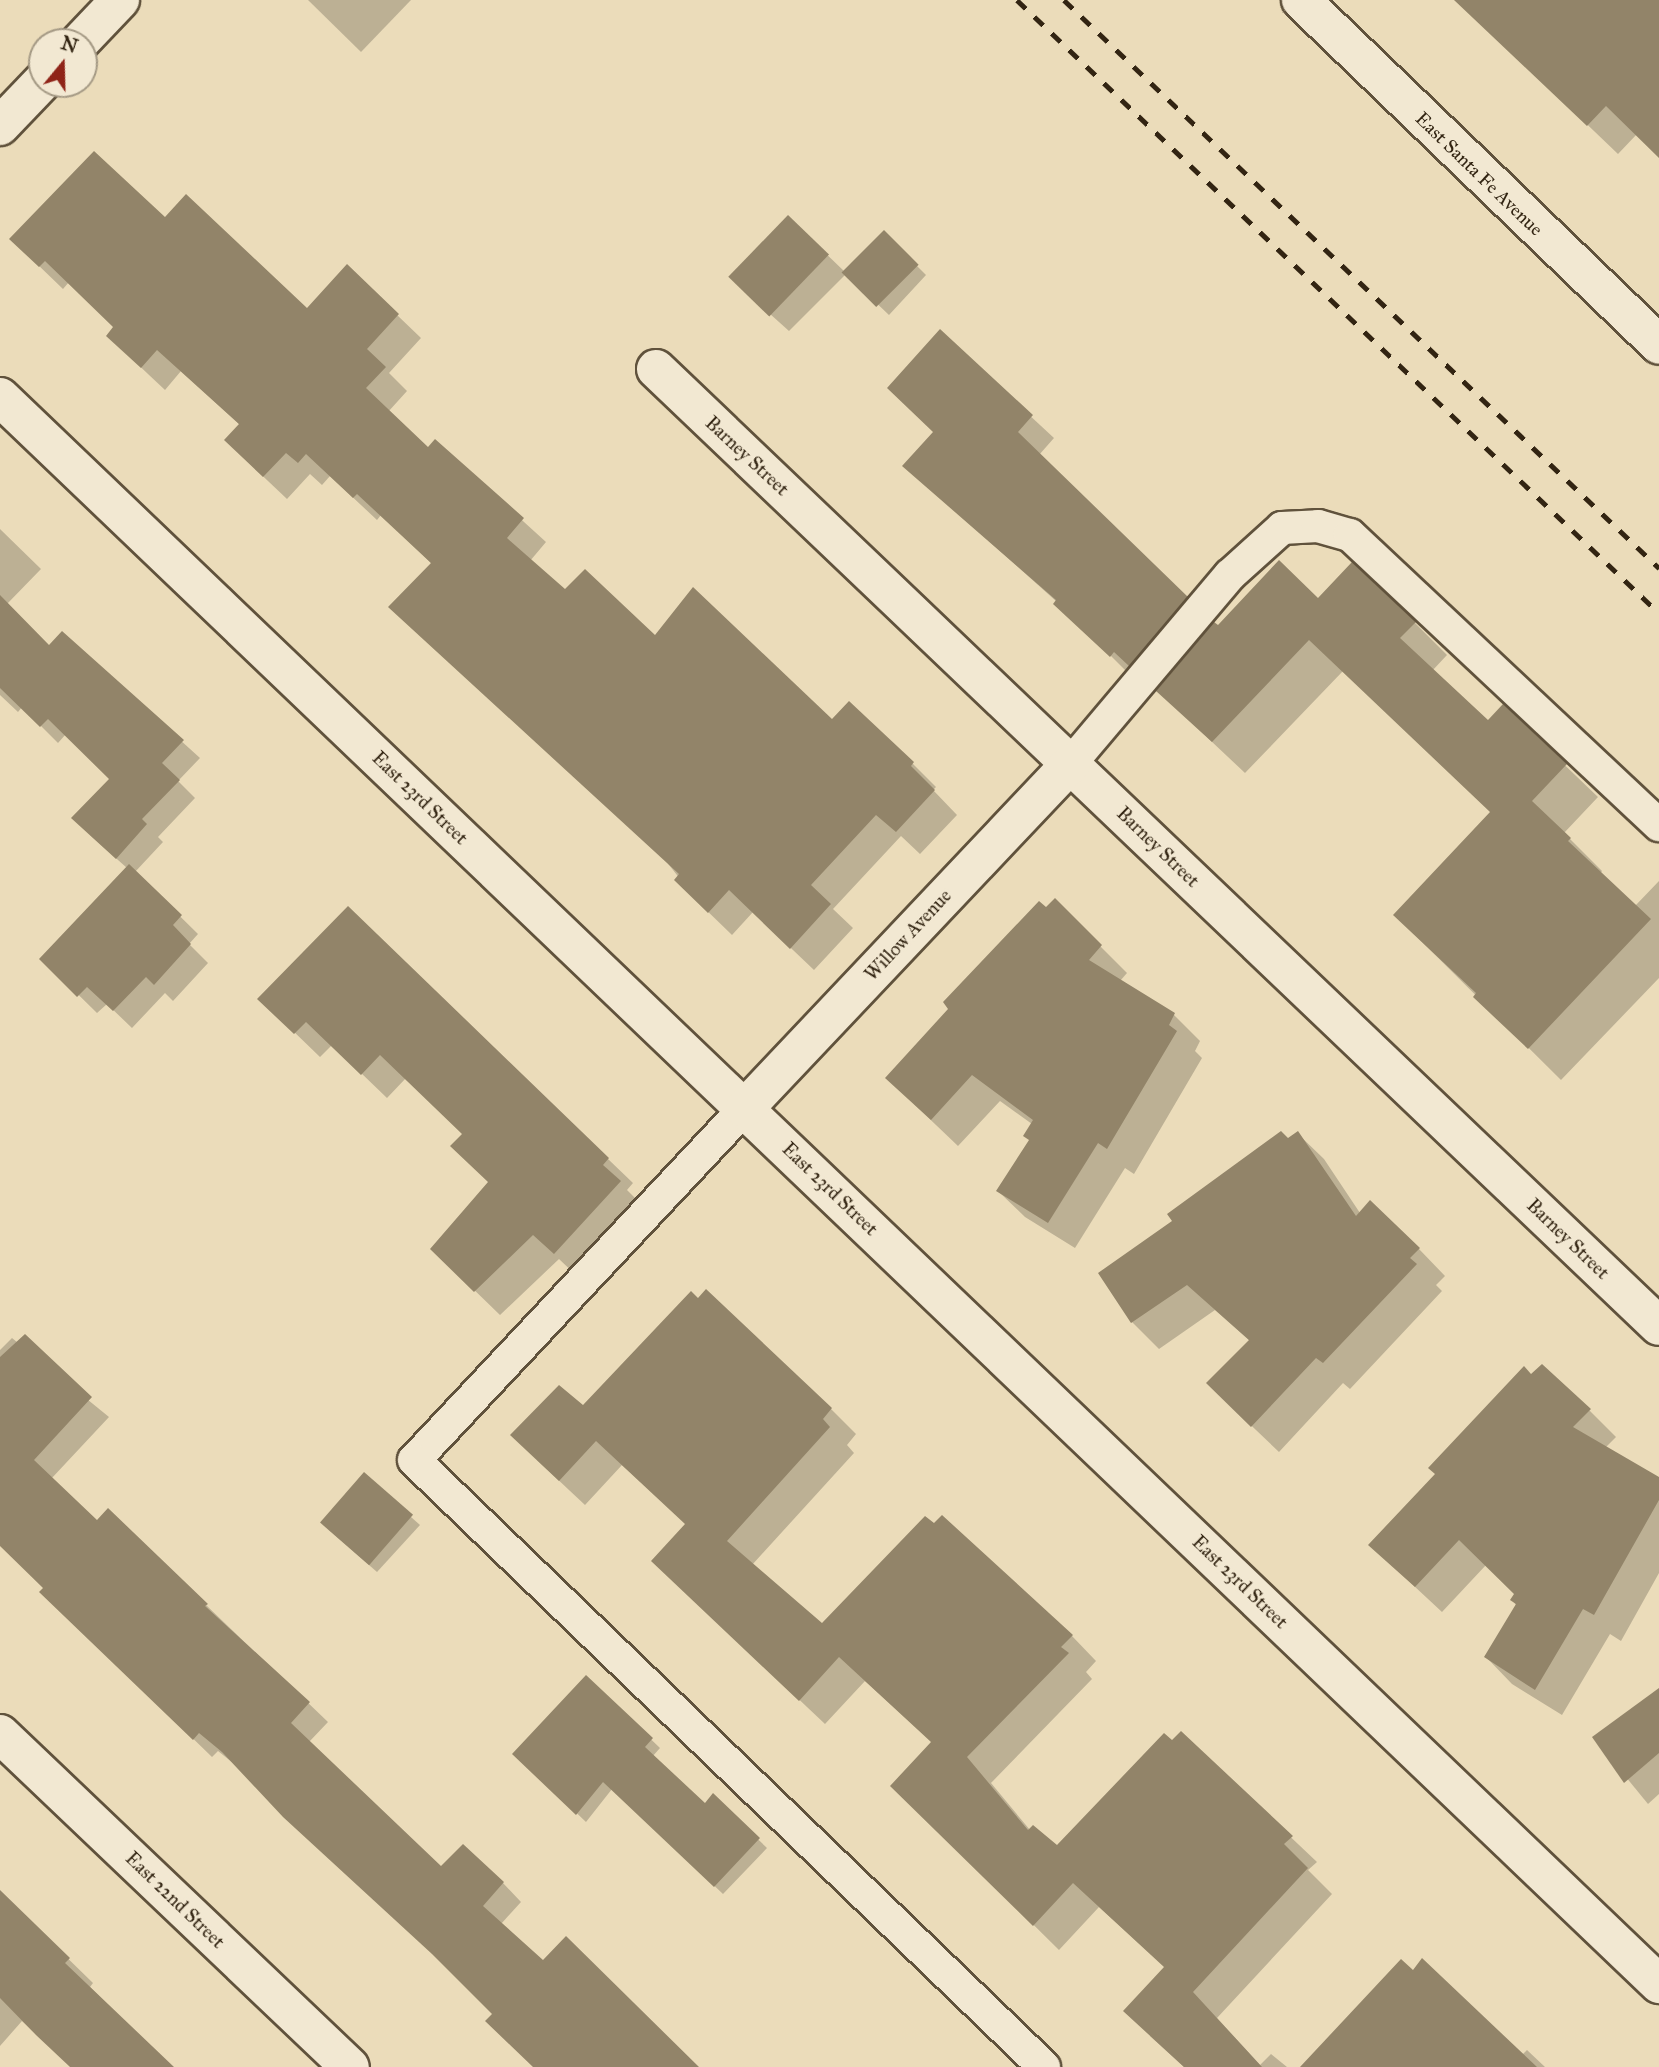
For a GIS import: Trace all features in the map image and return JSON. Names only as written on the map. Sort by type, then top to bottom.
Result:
[{"type":"street","points":[[93,28],[120,0]]},
{"type":"street","name":"East Santa Fe Avenue","points":[[1301,0],[1659,345]]},
{"type":"street","points":[[0,126],[28,97]]},
{"type":"street","name":"Barney Street","points":[[656,369],[1659,1326]]},
{"type":"street","name":"East 23rd Street","points":[[0,397],[1659,1984]]},
{"type":"street","name":"Willow Avenue","points":[[745,1108],[1071,763]]},
{"type":"street","name":"East 22nd Street","points":[[0,1734],[350,2067]]},
{"type":"lane","points":[[1071,763],[1230,575],[1282,528],[1318,526],[1350,535],[1659,825]]},
{"type":"lane","points":[[745,1108],[414,1460],[1044,2067]]},
{"type":"building","points":[[1454,0],[1659,0],[1659,158],[1606,106],[1587,126]]},
{"type":"building","points":[[94,151],[165,217],[186,194],[307,308],[347,264],[399,314],[367,349],[386,367],[366,388],[428,447],[435,439],[524,518],[507,538],[565,589],[585,569],[655,635],[693,587],[832,719],[849,701],[914,762],[911,766],[935,790],[896,832],[876,815],[811,885],[831,904],[790,949],[729,890],[708,913],[674,880],[679,874],[388,607],[431,563],[357,494],[353,498],[306,454],[298,463],[286,453],[263,477],[224,440],[239,424],[157,350],[141,368],[106,336],[113,327],[45,261],[39,267],[9,239]]},
{"type":"building","points":[[788,215],[829,255],[769,316],[728,277]]},
{"type":"building","points":[[884,230],[919,265],[876,307],[842,272]]},
{"type":"building","points":[[940,329],[1033,415],[1018,432],[1188,597],[1129,666],[1114,652],[1110,657],[1053,604],[1056,600],[902,466],[933,432],[887,388]]},
{"type":"building","points":[[1279,560],[1318,598],[1352,562],[1416,622],[1400,638],[1488,720],[1503,704],[1567,764],[1532,801],[1571,838],[1568,841],[1651,919],[1528,1049],[1473,997],[1476,993],[1393,915],[1490,812],[1309,640],[1212,742],[1156,691],[1214,622],[1218,625]]},
{"type":"building","points":[[0,595],[49,645],[62,631],[184,740],[162,763],[180,780],[142,819],[147,824],[116,859],[71,818],[109,779],[48,719],[40,727],[0,688]]},
{"type":"building","points":[[129,864],[182,915],[173,925],[191,944],[154,985],[146,977],[113,1011],[87,987],[77,997],[39,959]]},
{"type":"building","points":[[1055,898],[1102,945],[1089,960],[1175,1013],[1169,1025],[1177,1031],[1107,1149],[1098,1143],[1048,1223],[996,1191],[1029,1140],[1023,1136],[1033,1120],[972,1075],[931,1120],[885,1078],[948,1009],[943,1002],[1039,901],[1046,907]]},
{"type":"building","points":[[348,906],[609,1158],[603,1165],[621,1181],[554,1254],[533,1235],[474,1292],[430,1249],[488,1182],[450,1146],[462,1134],[380,1055],[361,1075],[306,1022],[294,1034],[257,999]]},
{"type":"building","points":[[1281,1131],[1288,1138],[1298,1131],[1356,1216],[1370,1200],[1420,1248],[1410,1258],[1417,1264],[1323,1363],[1316,1358],[1251,1427],[1206,1383],[1249,1340],[1187,1285],[1131,1323],[1098,1273],[1172,1221],[1167,1214]]},
{"type":"building","points":[[706,1289],[832,1408],[823,1419],[830,1427],[727,1541],[822,1623],[925,1516],[934,1523],[942,1515],[1073,1635],[1061,1647],[1069,1653],[967,1757],[1028,1830],[1033,1825],[1057,1845],[1164,1733],[1172,1740],[1181,1731],[1293,1836],[1284,1844],[1308,1868],[1193,1992],[1262,2067],[1184,2067],[1123,2011],[1164,1967],[1073,1883],[1033,1926],[890,1786],[931,1742],[839,1657],[799,1701],[651,1561],[685,1524],[596,1441],[559,1481],[510,1435],[559,1385],[583,1405],[691,1291],[698,1298]]},
{"type":"building","points":[[25,1334],[92,1397],[34,1460],[97,1520],[108,1508],[208,1604],[205,1606],[310,1702],[291,1723],[441,1866],[463,1844],[504,1882],[483,1906],[543,1960],[566,1936],[699,2067],[533,2067],[485,2021],[492,2014],[432,1954],[283,1817],[222,1752],[199,1733],[193,1740],[39,1592],[43,1588],[0,1546],[0,1357]]},
{"type":"building","points":[[1542,1364],[1591,1409],[1573,1427],[1659,1477],[1659,1500],[1594,1615],[1583,1609],[1535,1690],[1484,1657],[1516,1604],[1510,1600],[1514,1594],[1459,1540],[1415,1587],[1368,1545],[1435,1474],[1428,1468],[1524,1366],[1531,1374]]},
{"type":"building","points":[[364,1472],[413,1515],[369,1565],[320,1523]]},
{"type":"building","points":[[586,1675],[653,1738],[645,1747],[705,1803],[713,1793],[760,1838],[714,1887],[603,1782],[576,1815],[512,1754]]},
{"type":"building","points":[[1659,1688],[1659,1753],[1624,1783],[1592,1737]]},
{"type":"building","points":[[0,1890],[70,1958],[65,1963],[174,2067],[70,2067],[36,2035],[0,1998]]},
{"type":"building","points":[[1422,1958],[1537,2067],[1300,2067],[1401,1959],[1413,1970]]},
{"type":"railway","points":[[1017,0],[1659,613]]},
{"type":"railway","points":[[1064,0],[1659,568]]}]
